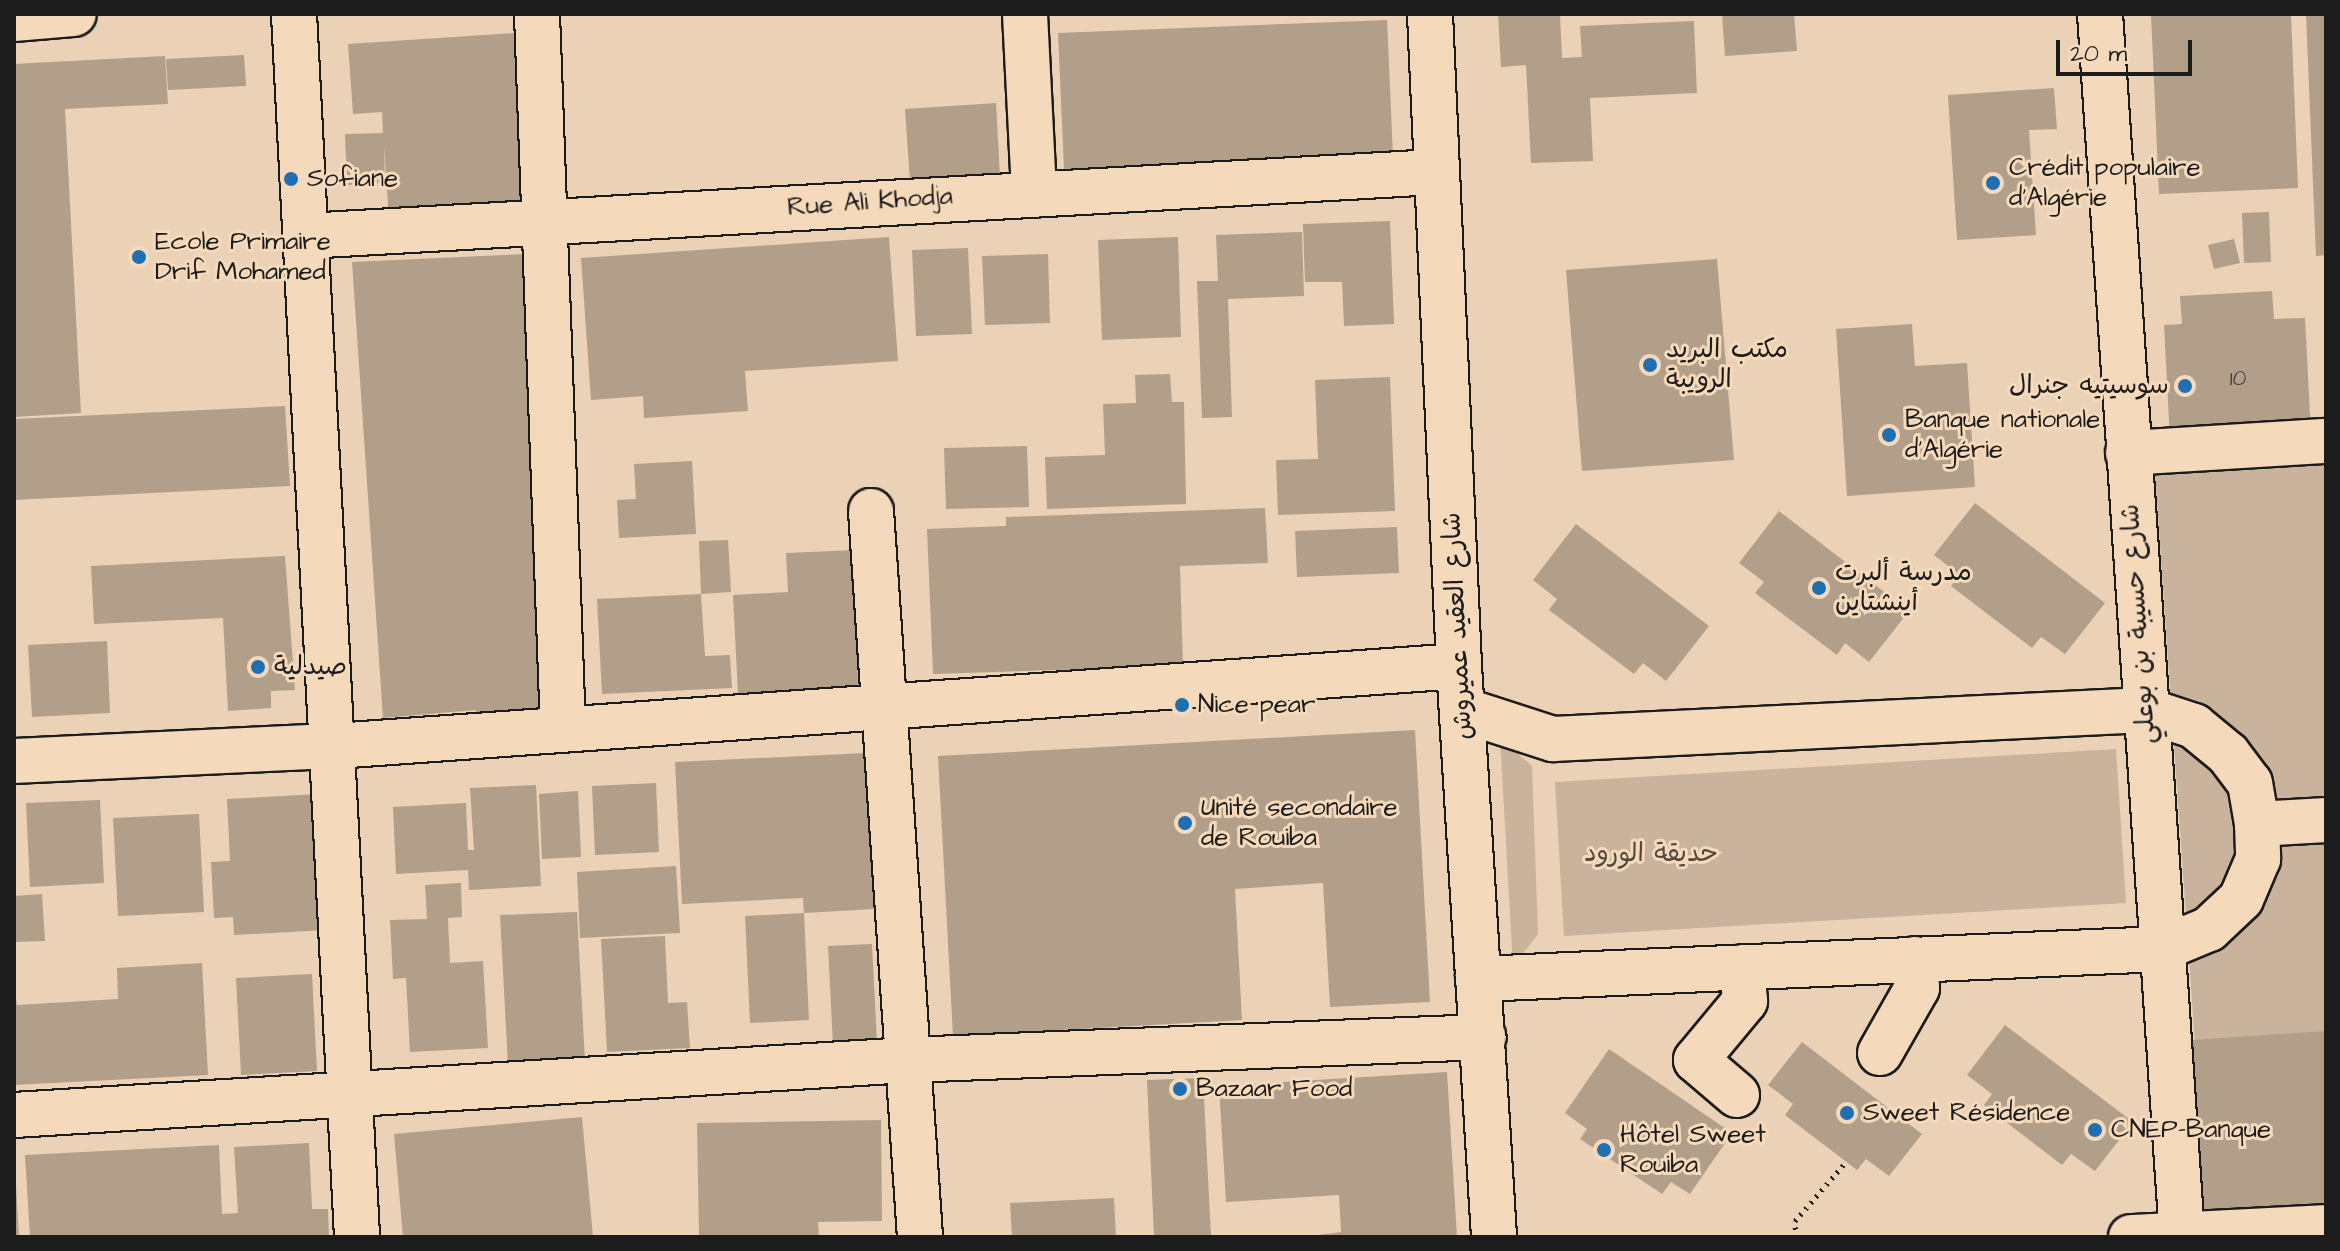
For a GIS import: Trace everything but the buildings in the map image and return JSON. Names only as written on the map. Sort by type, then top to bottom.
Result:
[{"type":"street","points":[[14,19],[74,14]]},
{"type":"street","points":[[294,14],[335,746],[357,1237]]},
{"type":"street","points":[[537,14],[563,730]]},
{"type":"street","points":[[1025,14],[1034,192]]},
{"type":"street","name":"شارع العقيد عميروش","points":[[1430,14],[1459,666],[1494,1237]]},
{"type":"street","name":"شارع حسيبة بن بوعلي","points":[[2100,14],[2181,1235]]},
{"type":"street","name":"Rue Ali Khodja","points":[[305,236],[546,224],[1034,192],[1436,172]]},
{"type":"street","points":[[2128,453],[2326,441]]},
{"type":"street","points":[[871,511],[920,1237]]},
{"type":"street","points":[[14,761],[335,746],[1459,666]]},
{"type":"street","points":[[1463,710],[1553,739],[2145,710],[2194,726],[2228,754],[2250,783],[2257,824],[2258,859],[2241,899],[2209,929],[2161,949],[1478,979]]},
{"type":"street","points":[[2257,824],[2326,820]]},
{"type":"street","points":[[1880,1053],[1917,988],[1915,959]]},
{"type":"street","points":[[1737,1095],[1696,1060],[1745,1001],[1742,967]]},
{"type":"street","points":[[14,1115],[349,1097],[908,1060],[1484,1037]]},
{"type":"street","points":[[2131,1237],[2326,1227]]},
{"type":"path","points":[[1796,1237],[1795,1221],[1846,1162]]},
{"type":"green space","points":[[2326,462],[2326,1148],[2203,1157],[2155,474]]},
{"type":"green space","points":[[1500,738],[1532,766],[1538,934],[1513,967]]},
{"type":"green space","name":"حديقة الورود","points":[[2116,749],[2126,903],[1564,936],[1555,782]]},
{"type":"place","name":"Sofiane","points":[[291,179]]},
{"type":"place","name":"Crédit populaire d'Algérie","points":[[1993,183]]},
{"type":"place","name":"Ecole Primaire Drif Mohamed","points":[[139,257]]},
{"type":"place","name":"مكتب البريد الرويبة","points":[[1650,365]]},
{"type":"place","name":"سوسيتيه جنرال","points":[[2185,386]]},
{"type":"place","name":"Banque nationale d'Algérie","points":[[1889,435]]},
{"type":"place","name":"مدرسة ألبرت أينشتاين","points":[[1819,588]]},
{"type":"place","name":"صيدلية","points":[[258,667]]},
{"type":"place","name":"Nice pear","points":[[1182,705]]},
{"type":"place","name":"Unité secondaire de Rouiba","points":[[1185,823]]},
{"type":"place","name":"Bazaar Food","points":[[1180,1089]]},
{"type":"place","name":"Sweet Résidence","points":[[1847,1113]]},
{"type":"place","name":"CNEP-Banque","points":[[2095,1130]]},
{"type":"place","name":"Hôtel Sweet Rouiba","points":[[1604,1150]]}]
